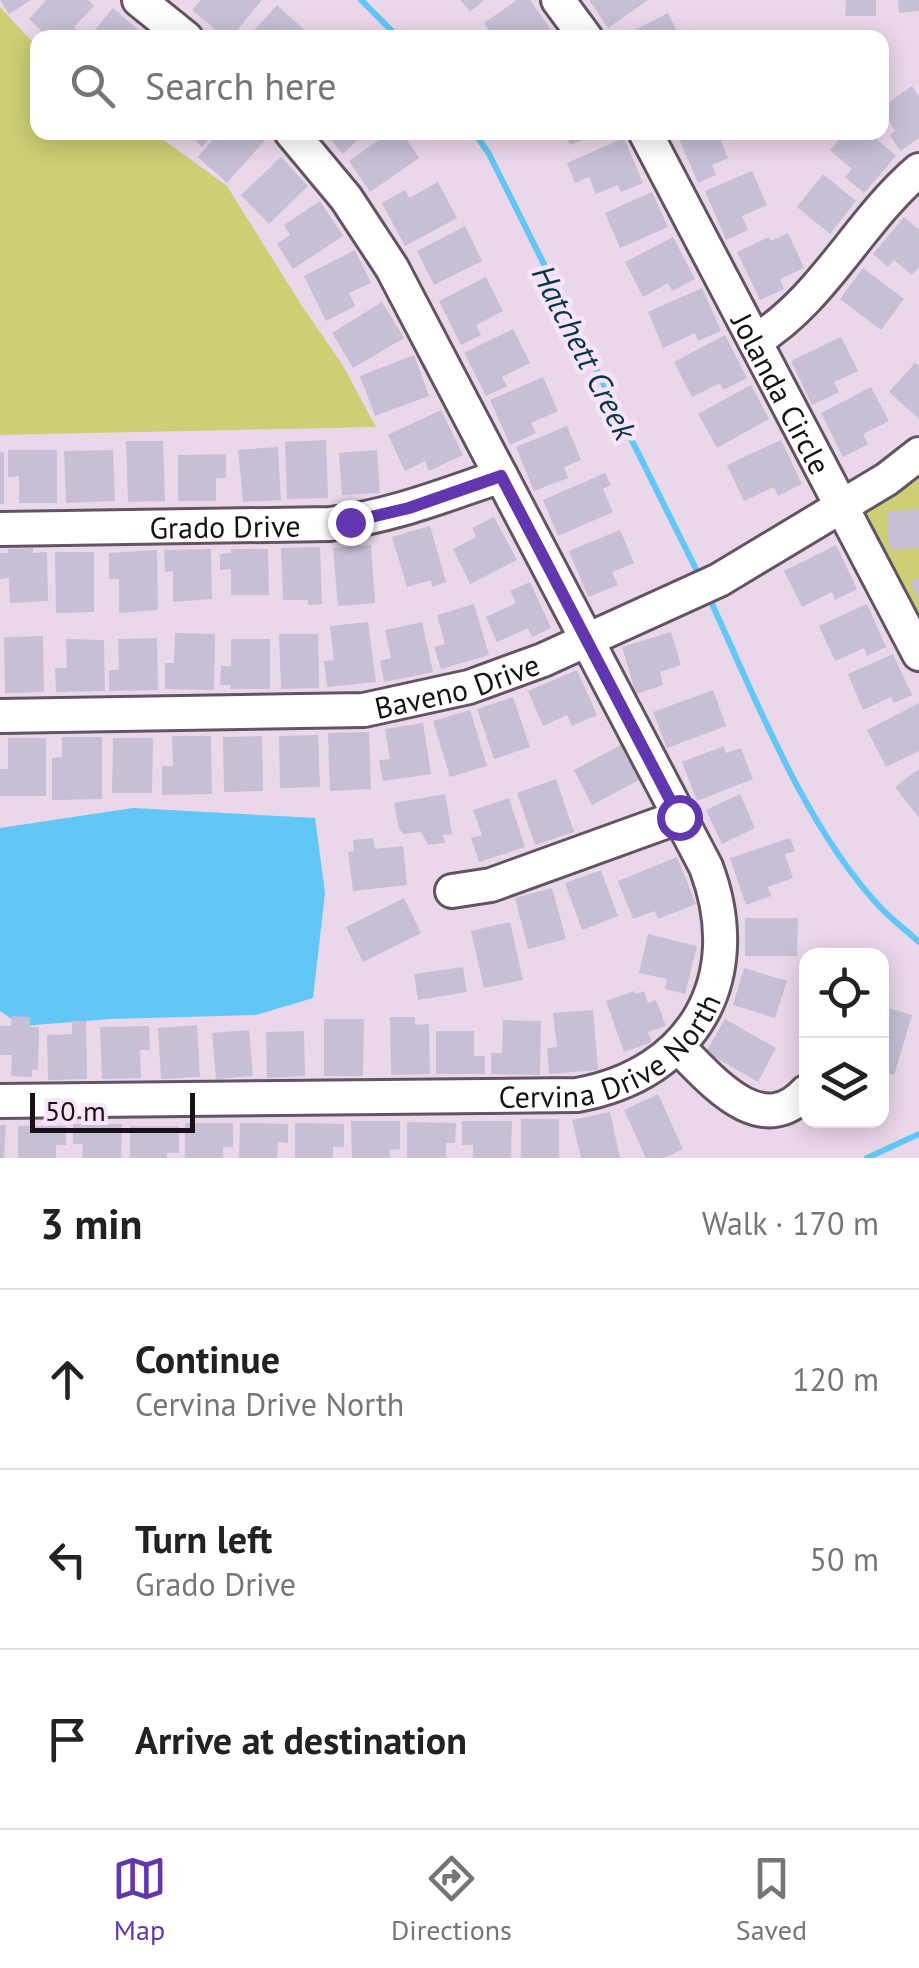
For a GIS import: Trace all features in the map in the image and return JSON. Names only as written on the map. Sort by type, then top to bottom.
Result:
[{"type":"street","points":[[139,0],[176,30]]},
{"type":"street","points":[[558,0],[580,30]]},
{"type":"street","name":"Cervina Drive North","points":[[0,1101],[564,1096],[603,1091],[657,1066],[678,1047],[694,1027],[714,988],[721,941],[715,892],[679,817],[374,235],[297,140]]},
{"type":"street","name":"Jolanda Circle","points":[[649,140],[919,654]]},
{"type":"street","points":[[755,341],[793,314],[870,221],[919,170]]},
{"type":"street","name":"Baveno Drive","points":[[0,716],[364,710],[469,687],[588,640],[718,580],[887,480],[919,454]]},
{"type":"street","name":"Grado Drive","points":[[0,529],[340,523],[409,508],[501,476]]},
{"type":"street","points":[[452,891],[491,885],[679,817]]},
{"type":"street","points":[[678,1047],[735,1102],[773,1110],[799,1100]]},
{"type":"green space","points":[[0,7],[30,39],[30,140],[164,140],[227,186],[342,364],[376,427],[0,435]]},
{"type":"green space","points":[[919,468],[919,632],[863,518],[865,509]]},
{"type":"water","points":[[133,808],[315,818],[325,893],[313,998],[256,1015],[22,1026],[0,1011],[0,828]]},
{"type":"building","points":[[0,0],[31,0],[9,14]]},
{"type":"building","points":[[46,0],[88,0],[94,6],[74,27],[77,30],[41,30],[29,19]]},
{"type":"building","points":[[201,0],[262,0],[238,30],[216,30],[192,10]]},
{"type":"building","points":[[460,0],[484,0],[470,12]]},
{"type":"building","points":[[517,0],[530,0],[551,30],[489,30],[484,23]]},
{"type":"building","points":[[589,0],[648,0],[608,28]]},
{"type":"building","points":[[846,0],[876,0],[876,16],[845,16]]},
{"type":"building","points":[[898,0],[919,0],[919,11],[899,13]]},
{"type":"building","points":[[277,5],[304,30],[254,30]]},
{"type":"building","points":[[113,8],[139,30],[95,30]]},
{"type":"building","points":[[668,13],[676,30],[635,30]]},
{"type":"building","points":[[912,86],[919,97],[919,138],[900,151],[890,135],[895,131],[889,120],[889,102]]},
{"type":"building","points":[[212,140],[265,140],[227,183],[198,157]]},
{"type":"building","points":[[331,140],[358,140],[343,154]]},
{"type":"building","points":[[379,140],[407,140],[419,158],[370,192],[349,161]]},
{"type":"building","points":[[625,140],[643,183],[621,192],[618,185],[596,194],[589,177],[575,183],[567,163]]},
{"type":"building","points":[[679,140],[720,140],[728,158],[712,165],[716,175],[698,183]]},
{"type":"building","points":[[838,140],[878,140],[896,156],[864,193],[845,177],[852,169],[830,150]]},
{"type":"building","points":[[281,157],[308,186],[269,224],[241,195]]},
{"type":"building","points":[[752,171],[767,205],[742,216],[748,230],[726,240],[705,191]]},
{"type":"building","points":[[823,174],[856,201],[830,234],[797,207]]},
{"type":"building","points":[[438,182],[457,218],[405,246],[382,203],[405,190],[409,198]]},
{"type":"building","points":[[652,192],[668,227],[620,248],[605,213]]},
{"type":"building","points":[[320,201],[343,236],[293,269],[277,244],[290,235],[284,225]]},
{"type":"building","points":[[904,217],[919,230],[919,267],[912,275],[894,260],[888,267],[873,254]]},
{"type":"building","points":[[465,226],[482,261],[434,285],[417,251]]},
{"type":"building","points":[[788,233],[804,268],[780,279],[784,289],[760,300],[737,252]]},
{"type":"building","points":[[673,237],[695,279],[672,291],[668,283],[643,297],[625,262]]},
{"type":"building","points":[[355,250],[371,283],[349,293],[355,306],[326,321],[304,276]]},
{"type":"building","points":[[863,268],[904,299],[881,330],[840,299]]},
{"type":"building","points":[[486,277],[503,311],[476,325],[481,335],[461,345],[439,301]]},
{"type":"building","points":[[702,288],[721,331],[698,341],[695,333],[663,348],[648,312]]},
{"type":"building","points":[[382,302],[404,338],[353,368],[332,333]]},
{"type":"building","points":[[513,329],[530,363],[502,377],[507,386],[486,396],[464,353]]},
{"type":"building","points":[[725,335],[747,378],[723,390],[720,383],[692,397],[674,362]]},
{"type":"building","points":[[841,337],[858,371],[834,382],[839,392],[812,405],[791,361]]},
{"type":"building","points":[[414,355],[429,396],[375,416],[360,376]]},
{"type":"building","points":[[915,363],[919,366],[919,419],[889,392]]},
{"type":"building","points":[[543,377],[558,411],[531,423],[536,433],[510,445],[490,400]]},
{"type":"building","points":[[751,385],[769,419],[717,448],[698,414]]},
{"type":"building","points":[[871,387],[889,421],[863,434],[868,444],[843,457],[821,413]]},
{"type":"building","points":[[441,410],[463,455],[429,471],[425,461],[405,471],[388,435]]},
{"type":"building","points":[[567,426],[581,460],[564,467],[568,478],[534,491],[516,447]]},
{"type":"building","points":[[326,440],[328,498],[287,499],[285,442]]},
{"type":"building","points":[[781,440],[802,484],[778,496],[774,487],[744,501],[727,465]]},
{"type":"building","points":[[126,441],[163,441],[165,501],[128,502]]},
{"type":"building","points":[[278,447],[281,500],[243,502],[238,450]]},
{"type":"building","points":[[8,450],[57,450],[57,503],[19,503],[19,476],[8,477]]},
{"type":"building","points":[[113,450],[115,501],[66,503],[64,451]]},
{"type":"building","points":[[377,450],[380,493],[342,495],[339,453]]},
{"type":"building","points":[[0,452],[4,452],[4,504],[0,504]]},
{"type":"building","points":[[226,454],[226,478],[216,478],[216,501],[178,501],[178,455]]},
{"type":"building","points":[[605,473],[611,485],[603,489],[613,512],[558,536],[543,500]]},
{"type":"building","points":[[919,509],[919,548],[889,550],[887,511]]},
{"type":"building","points":[[494,517],[517,560],[470,584],[453,549],[476,537],[472,528]]},
{"type":"building","points":[[430,526],[446,582],[432,587],[431,580],[407,587],[392,537]]},
{"type":"building","points":[[620,530],[634,563],[612,572],[618,585],[588,597],[569,551]]},
{"type":"building","points":[[371,545],[375,603],[338,606],[333,548]]},
{"type":"building","points":[[836,545],[857,589],[835,600],[832,592],[802,607],[784,571]]},
{"type":"building","points":[[320,547],[322,604],[283,600],[281,548]]},
{"type":"building","points":[[33,548],[33,553],[47,552],[48,601],[10,603],[9,578],[0,579],[0,553]]},
{"type":"building","points":[[211,549],[212,599],[173,602],[173,571],[165,572],[164,550]]},
{"type":"building","points":[[231,549],[268,549],[269,595],[231,595],[231,569],[220,570],[220,554],[231,553]]},
{"type":"building","points":[[157,550],[158,610],[119,613],[119,579],[109,579],[109,553]]},
{"type":"building","points":[[55,552],[94,552],[94,612],[56,613]]},
{"type":"building","points":[[919,578],[919,601],[910,582]]},
{"type":"building","points":[[530,582],[551,628],[532,637],[528,628],[497,642],[486,617],[516,603],[510,591]]},
{"type":"building","points":[[474,604],[489,655],[441,669],[434,647],[445,644],[437,615]]},
{"type":"building","points":[[867,604],[886,647],[867,656],[864,648],[835,661],[819,626]]},
{"type":"building","points":[[368,622],[376,682],[327,687],[324,661],[334,660],[330,626]]},
{"type":"building","points":[[422,622],[433,672],[384,682],[380,661],[391,658],[385,630]]},
{"type":"building","points":[[671,632],[681,665],[660,672],[663,685],[636,694],[622,647]]},
{"type":"building","points":[[175,633],[215,634],[214,690],[165,689],[165,663],[174,663]]},
{"type":"building","points":[[279,634],[318,634],[319,688],[281,689]]},
{"type":"building","points":[[43,636],[44,692],[5,693],[4,637]]},
{"type":"building","points":[[157,638],[158,690],[109,691],[109,670],[119,670],[118,639]]},
{"type":"building","points":[[66,639],[104,640],[105,691],[56,692],[55,668],[67,668]]},
{"type":"building","points":[[231,639],[270,639],[270,689],[230,689],[231,685],[220,685],[221,666],[231,666]]},
{"type":"building","points":[[893,654],[912,695],[894,703],[891,697],[863,710],[848,674]]},
{"type":"building","points":[[577,670],[597,715],[572,726],[567,715],[543,726],[528,691]]},
{"type":"building","points":[[713,690],[726,726],[667,748],[653,712]]},
{"type":"building","points":[[513,697],[530,747],[494,759],[477,709]]},
{"type":"building","points":[[919,703],[919,751],[886,767],[867,730]]},
{"type":"building","points":[[470,710],[487,766],[450,777],[433,721]]},
{"type":"building","points":[[423,723],[431,774],[383,781],[379,760],[390,759],[385,729]]},
{"type":"building","points":[[369,732],[371,789],[330,791],[328,733]]},
{"type":"building","points":[[318,735],[320,787],[280,788],[279,736]]},
{"type":"building","points":[[172,736],[211,736],[212,794],[162,795],[162,766],[173,766]]},
{"type":"building","points":[[262,736],[263,791],[224,792],[223,737]]},
{"type":"building","points":[[62,737],[102,737],[102,799],[52,800],[52,758],[62,757]]},
{"type":"building","points":[[8,738],[46,738],[46,796],[0,796],[0,769],[8,769]]},
{"type":"building","points":[[113,738],[153,738],[152,793],[112,793]]},
{"type":"building","points":[[621,745],[639,780],[592,805],[574,770]]},
{"type":"building","points":[[724,746],[726,753],[741,748],[753,779],[697,801],[682,762]]},
{"type":"building","points":[[919,769],[919,818],[895,787]]},
{"type":"building","points":[[556,779],[574,832],[535,845],[517,793]]},
{"type":"building","points":[[445,794],[452,834],[443,835],[445,843],[428,845],[421,832],[404,834],[399,829],[394,803]]},
{"type":"building","points":[[740,794],[755,828],[722,844],[706,810]]},
{"type":"building","points":[[509,798],[525,847],[479,862],[471,838],[482,835],[473,810]]},
{"type":"building","points":[[373,838],[375,849],[403,846],[407,885],[353,891],[348,852],[354,851],[353,840]]},
{"type":"building","points":[[790,838],[795,851],[785,854],[793,878],[768,887],[771,896],[746,905],[730,858]]},
{"type":"building","points":[[677,857],[696,904],[658,919],[655,911],[633,919],[618,881]]},
{"type":"building","points":[[601,870],[618,916],[582,930],[565,883]]},
{"type":"building","points":[[552,888],[566,939],[528,949],[515,898]]},
{"type":"building","points":[[404,898],[421,933],[363,962],[346,927]]},
{"type":"building","points":[[745,918],[798,918],[797,956],[745,956]]},
{"type":"building","points":[[510,922],[523,980],[484,988],[471,931]]},
{"type":"building","points":[[648,934],[697,946],[685,994],[665,989],[667,979],[639,973]]},
{"type":"building","points":[[463,967],[467,992],[418,1000],[414,974]]},
{"type":"building","points":[[744,968],[787,981],[775,1018],[733,1005]]},
{"type":"building","points":[[644,991],[648,1003],[656,1000],[666,1026],[648,1032],[652,1042],[624,1052],[606,1001]]},
{"type":"building","points":[[889,1008],[912,1015],[894,1075],[889,1073]]},
{"type":"building","points":[[593,1010],[598,1070],[549,1074],[547,1048],[557,1047],[553,1013]]},
{"type":"building","points":[[12,1016],[30,1017],[30,1027],[39,1027],[38,1070],[32,1070],[32,1077],[11,1076],[12,1055],[0,1055],[0,1026],[11,1026]]},
{"type":"building","points":[[390,1017],[415,1017],[415,1025],[429,1024],[430,1074],[391,1075]]},
{"type":"building","points":[[324,1019],[364,1019],[363,1076],[324,1076]]},
{"type":"building","points":[[725,1019],[776,1048],[758,1082],[706,1052]]},
{"type":"building","points":[[503,1020],[541,1021],[540,1075],[491,1074],[491,1053],[502,1053]]},
{"type":"building","points":[[72,1021],[86,1021],[87,1079],[48,1080],[47,1035],[72,1034]]},
{"type":"building","points":[[197,1025],[200,1077],[161,1079],[158,1028]]},
{"type":"building","points":[[149,1026],[150,1050],[140,1050],[141,1078],[102,1079],[100,1027]]},
{"type":"building","points":[[249,1030],[253,1076],[216,1079],[212,1033]]},
{"type":"building","points":[[304,1031],[305,1076],[267,1078],[266,1032]]},
{"type":"building","points":[[436,1031],[474,1031],[474,1056],[485,1056],[485,1074],[436,1074]]},
{"type":"building","points":[[658,1094],[683,1149],[664,1158],[646,1158],[624,1110]]},
{"type":"building","points":[[610,1112],[620,1158],[581,1158],[572,1120]]},
{"type":"building","points":[[521,1119],[559,1119],[559,1158],[521,1158]]},
{"type":"building","points":[[351,1121],[400,1121],[400,1149],[390,1150],[390,1158],[352,1158]]},
{"type":"building","points":[[462,1121],[512,1121],[511,1158],[473,1158],[473,1145],[462,1145]]},
{"type":"building","points":[[407,1122],[456,1123],[455,1143],[446,1143],[446,1158],[407,1158]]},
{"type":"building","points":[[185,1123],[233,1123],[233,1147],[223,1147],[223,1158],[185,1158]]},
{"type":"building","points":[[240,1123],[288,1124],[288,1143],[278,1142],[277,1158],[239,1158]]},
{"type":"building","points":[[295,1123],[344,1124],[344,1147],[333,1147],[333,1158],[295,1158]]},
{"type":"building","points":[[73,1124],[122,1124],[121,1158],[82,1158],[83,1144],[73,1144]]},
{"type":"building","points":[[0,1125],[6,1125],[4,1158],[0,1158]]},
{"type":"building","points":[[18,1126],[66,1126],[66,1145],[56,1145],[56,1158],[18,1158]]},
{"type":"building","points":[[130,1126],[179,1126],[179,1153],[167,1153],[167,1158],[130,1158]]},
{"type":"waterway","name":"Hatchett Creek","points":[[361,0],[391,30]]},
{"type":"waterway","name":"Hatchett Creek","points":[[479,140],[697,571]]},
{"type":"waterway","name":"Hatchett Creek","points":[[712,604],[765,722],[828,839],[879,906],[919,942]]},
{"type":"waterway","name":"Hatchett Creek","points":[[867,1158],[919,1134]]},
{"type":"route","points":[[350,522],[409,508],[501,476],[679,817]]}]
